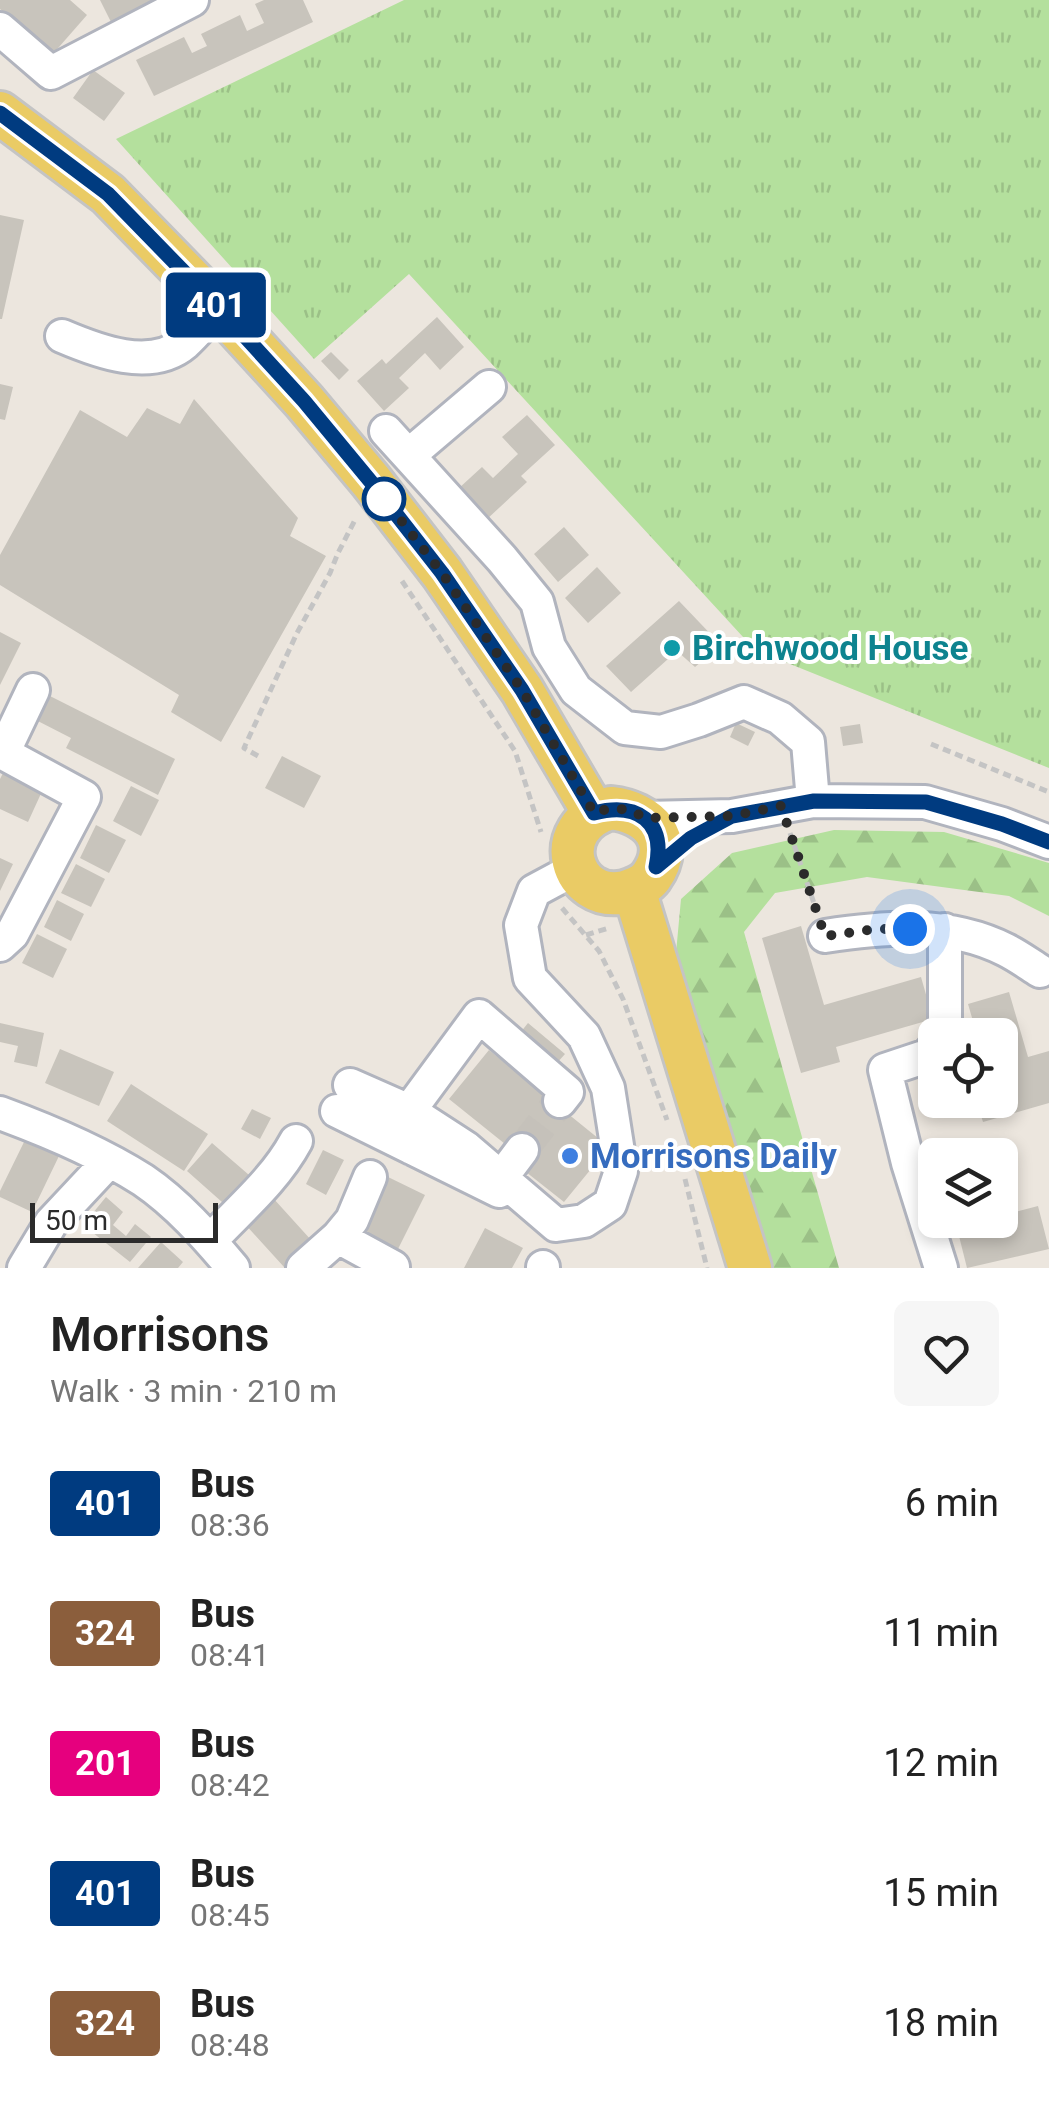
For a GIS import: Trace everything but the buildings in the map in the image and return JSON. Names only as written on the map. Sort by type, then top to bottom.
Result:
[{"type":"main road","points":[[0,113],[108,194],[304,401],[442,573],[522,690],[594,813]]},
{"type":"main road","points":[[611,808],[630,810],[645,818],[657,834],[660,849],[645,878],[617,894],[586,882],[575,869],[571,854],[574,838],[594,813],[611,808]]},
{"type":"main road","points":[[645,878],[750,1268]]},
{"type":"street","points":[[0,29],[51,73],[192,0]]},
{"type":"street","points":[[62,336],[105,352],[138,357],[164,355],[184,344],[219,308]]},
{"type":"street","points":[[409,456],[489,387]]},
{"type":"street","points":[[386,431],[537,602],[549,647],[576,690],[625,728],[662,732],[744,702],[780,718],[808,742],[797,804]]},
{"type":"street","points":[[0,944],[12,934],[84,797],[3,753],[32,690]]},
{"type":"street","points":[[645,818],[732,816],[797,804],[926,802],[1049,842]]},
{"type":"street","points":[[645,878],[691,838],[732,816]]},
{"type":"street","points":[[544,1213],[412,1148],[344,1098],[409,1110],[466,1148],[506,1180],[544,1213],[556,1224],[584,1221],[610,1204],[621,1171],[608,1088],[584,1036],[530,978],[521,925],[534,890],[575,869]]},
{"type":"street","points":[[825,936],[876,929],[945,930],[1006,950],[1040,971]]},
{"type":"street","points":[[945,930],[945,1018]]},
{"type":"street","points":[[412,1148],[409,1110],[479,1016],[566,1092],[560,1100]]},
{"type":"street","points":[[918,1059],[885,1070],[908,1164],[941,1268]]},
{"type":"street","points":[[0,1112],[50,1132],[145,1182],[210,1240],[234,1268]]},
{"type":"street","points":[[210,1240],[266,1184],[296,1141]]},
{"type":"street","points":[[506,1180],[506,1170],[522,1150]]},
{"type":"street","points":[[24,1268],[52,1223],[110,1161]]},
{"type":"street","points":[[303,1268],[352,1220],[370,1177]]},
{"type":"street","points":[[338,1237],[393,1266]]},
{"type":"path","points":[[258,756],[244,748],[297,633],[359,514],[382,496]]},
{"type":"path","points":[[400,577],[514,751],[542,835]]},
{"type":"path","points":[[932,744],[1049,792]]},
{"type":"path","points":[[797,804],[825,936]]},
{"type":"path","points":[[565,914],[598,951],[623,999],[670,1129]]},
{"type":"path","points":[[681,1165],[707,1268]]},
{"type":"green space","points":[[404,0],[1049,0],[1049,768],[755,650],[409,274],[314,359],[116,139]]},
{"type":"green space","points":[[834,830],[944,832],[1049,863],[1049,916],[1009,896],[867,877],[775,893],[744,932],[839,1268],[770,1268],[676,953],[681,899],[732,853]]},
{"type":"tunnel","points":[[522,1150],[560,1101]]},
{"type":"bus line","name":"401","points":[[0,113],[108,194],[304,401],[442,573],[522,690],[594,813],[611,808],[630,810],[645,818],[657,834],[660,849],[656,867],[691,838],[732,816],[814,801],[926,802],[1049,842]]},
{"type":"place","name":"Birchwood House","points":[[672,648]]},
{"type":"place","name":"Morrisons Daily","points":[[570,1156]]},
{"type":"route","points":[[384,499],[382,496],[442,573],[522,690],[594,813],[611,808],[630,810],[645,818],[732,816],[781,806],[825,936],[910,929]]}]
